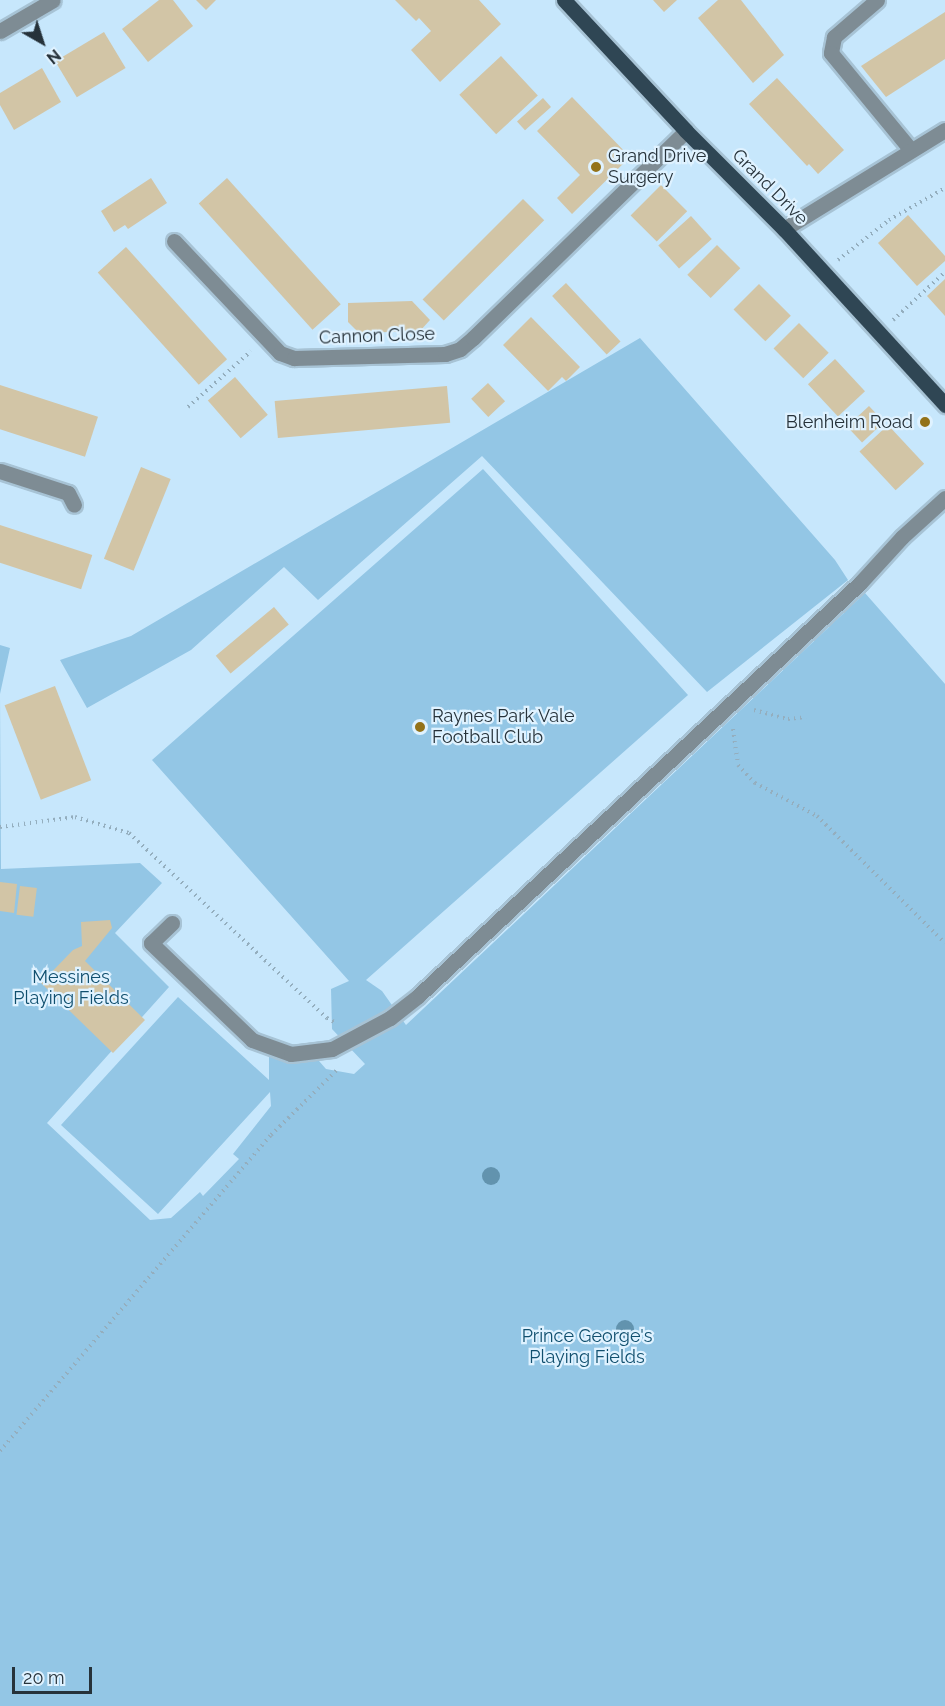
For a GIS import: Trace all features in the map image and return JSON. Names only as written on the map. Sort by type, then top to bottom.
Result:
[{"type":"main road","name":"Grand Drive","points":[[564,0],[686,131],[784,229],[945,405]]},
{"type":"street","points":[[0,31],[53,0]]},
{"type":"street","points":[[877,0],[834,37],[831,53],[911,150]]},
{"type":"street","points":[[784,229],[945,130]]},
{"type":"street","name":"Cannon Close","points":[[174,241],[280,353],[294,358],[446,354],[460,349],[686,131]]},
{"type":"street","points":[[0,471],[68,493],[74,505]]},
{"type":"street","points":[[172,923],[151,943],[252,1040],[291,1054],[332,1048],[390,1018],[418,996],[861,583],[902,537],[945,498]]},
{"type":"path","points":[[823,272],[889,220],[945,188]]},
{"type":"path","points":[[880,333],[945,272]]},
{"type":"path","points":[[188,407],[266,338]]},
{"type":"path","points":[[748,686],[746,702],[756,713],[788,719],[806,717]]},
{"type":"path","points":[[729,704],[738,765],[755,783],[817,816],[945,942]]},
{"type":"path","points":[[0,827],[75,817],[129,833],[327,1018],[348,1030],[364,1032]]},
{"type":"path","points":[[0,1451],[263,1144],[343,1063]]},
{"type":"green space","points":[[640,338],[835,560],[848,580],[707,692],[482,456],[318,600],[284,567],[191,650],[87,708],[60,660],[131,636]]},
{"type":"green space","name":"Prince George's Playing Fields","points":[[483,469],[688,695],[366,980],[382,991],[406,1025],[865,593],[945,684],[945,1706],[0,1706],[0,694],[1,869],[140,863],[162,883],[115,933],[169,987],[47,1123],[150,1220],[171,1218],[200,1192],[203,1196],[239,1159],[233,1154],[271,1106],[270,1092],[158,1214],[61,1125],[178,997],[269,1080],[269,1055],[319,1061],[326,1069],[354,1074],[365,1064],[332,1029],[331,989],[349,981],[152,760]]},
{"type":"green space","points":[[0,645],[10,648],[0,694]]},
{"type":"building","points":[[159,0],[173,0],[193,26],[148,62],[122,29]]},
{"type":"building","points":[[196,0],[216,0],[206,10]]},
{"type":"building","points":[[395,0],[479,0],[501,24],[440,82],[411,50],[431,31],[419,18],[416,21]]},
{"type":"building","points":[[653,0],[677,0],[664,12]]},
{"type":"building","points":[[718,0],[741,0],[784,55],[753,83],[698,18]]},
{"type":"building","points":[[945,12],[945,59],[886,97],[861,66]]},
{"type":"building","points":[[104,32],[126,68],[77,97],[55,61]]},
{"type":"building","points":[[501,56],[538,95],[496,134],[459,95]]},
{"type":"building","points":[[42,68],[61,102],[14,130],[0,105],[0,93]]},
{"type":"building","points":[[777,78],[844,150],[818,174],[809,164],[807,166],[749,104]]},
{"type":"building","name":"Grand Drive Surgery","points":[[572,97],[630,157],[572,214],[557,198],[580,175],[537,131]]},
{"type":"building","points":[[543,98],[551,107],[525,130],[517,121]]},
{"type":"building","points":[[151,178],[167,203],[128,229],[125,225],[114,232],[101,211]]},
{"type":"building","points":[[227,178],[341,304],[313,330],[199,203]]},
{"type":"building","points":[[661,185],[687,211],[657,242],[631,215]]},
{"type":"building","points":[[523,199],[544,220],[444,321],[423,299]]},
{"type":"building","points":[[908,215],[945,256],[945,261],[917,286],[878,243]]},
{"type":"building","points":[[691,216],[712,239],[679,268],[658,245]]},
{"type":"building","points":[[717,245],[740,268],[711,298],[687,275]]},
{"type":"building","points":[[126,247],[227,359],[199,385],[98,272]]},
{"type":"building","points":[[945,279],[945,316],[927,296]]},
{"type":"building","points":[[566,283],[621,342],[607,354],[552,296]]},
{"type":"building","points":[[759,284],[791,316],[765,341],[734,309]]},
{"type":"building","points":[[412,301],[430,320],[420,331],[359,333],[348,322],[348,303]]},
{"type":"building","points":[[531,317],[580,367],[566,381],[562,377],[548,391],[503,345]]},
{"type":"building","points":[[799,323],[829,353],[803,378],[774,348]]},
{"type":"building","points":[[835,359],[865,391],[838,416],[808,384]]},
{"type":"building","points":[[235,377],[268,415],[241,438],[208,401]]},
{"type":"building","points":[[488,383],[505,401],[488,417],[471,399]]},
{"type":"building","points":[[0,385],[98,417],[85,457],[0,429]]},
{"type":"building","points":[[447,386],[450,423],[278,438],[275,401]]},
{"type":"building","points":[[869,406],[884,422],[862,443],[847,426]]},
{"type":"building","points":[[888,425],[924,464],[896,490],[859,452]]},
{"type":"building","points":[[141,467],[171,479],[134,571],[104,559]]},
{"type":"building","points":[[0,525],[92,555],[81,589],[0,563]]},
{"type":"building","points":[[274,607],[289,625],[231,673],[216,656]]},
{"type":"building","points":[[55,686],[91,780],[41,800],[5,705]]},
{"type":"building","points":[[0,882],[17,884],[14,913],[0,911]]},
{"type":"building","points":[[20,886],[37,888],[33,917],[16,915]]},
{"type":"building","points":[[110,920],[112,928],[85,961],[145,1020],[113,1053],[41,983],[73,950],[82,946],[81,922]]},
{"type":"place","name":"Grand Drive Surgery","points":[[596,167]]},
{"type":"place","name":"Blenheim Road","points":[[925,422]]},
{"type":"place","name":"Raynes Park Vale Football Club","points":[[420,727]]},
{"type":"park label","name":"Messines Playing Fields","points":[[71,988]]}]
